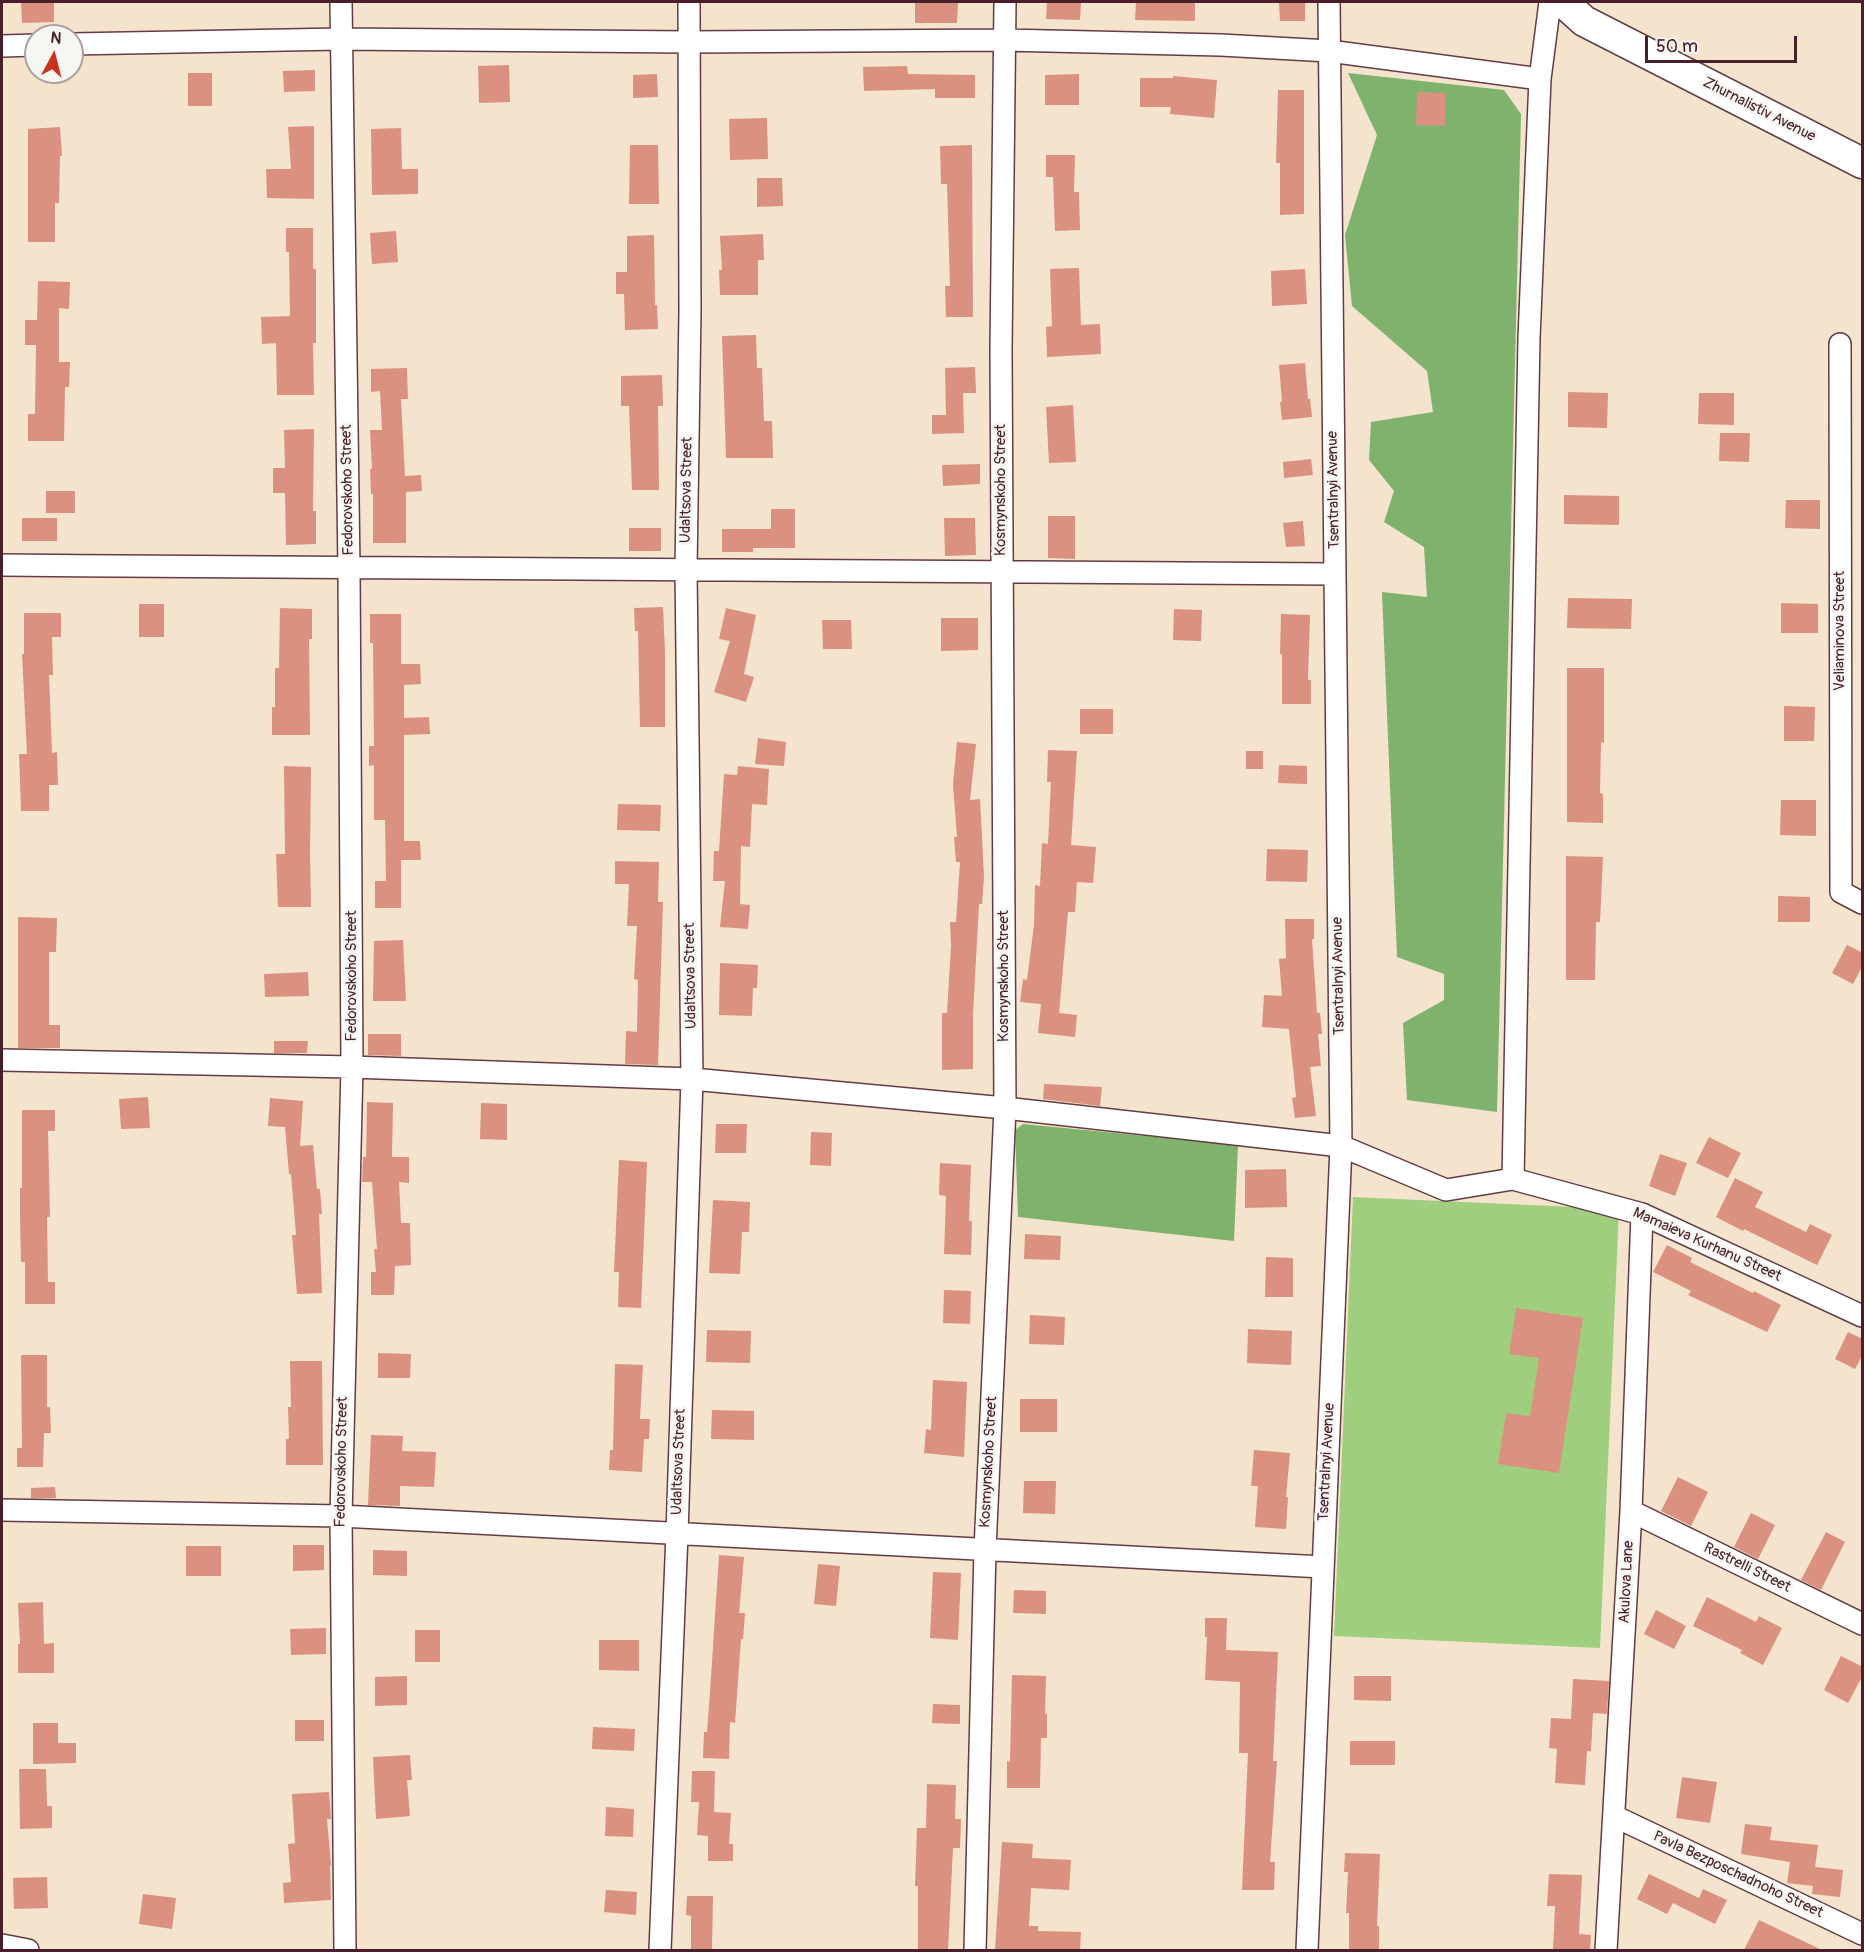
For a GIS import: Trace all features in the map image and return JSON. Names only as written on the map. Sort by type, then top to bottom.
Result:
[{"type":"main road","name":"Zhurnalistiv Avenue","points":[[1563,2],[1584,21],[1863,163]]},
{"type":"street","name":"Fedorovskoho Street","points":[[340,2],[349,569],[352,1067],[341,1516],[345,1950]]},
{"type":"street","name":"Udaltsova Street","points":[[660,1950],[692,1079],[686,569],[690,311],[689,2]]},
{"type":"street","name":"Kosmynskoho Street","points":[[975,1950],[985,1550],[1005,1108],[1000,349],[1005,2]]},
{"type":"street","name":"Tsentralnyi Avenue","points":[[1308,1950],[1341,1146],[1329,2]]},
{"type":"street","points":[[1513,1179],[1529,349],[1540,79],[1550,2]]},
{"type":"street","points":[[84,44],[340,39],[689,42],[1005,40],[1221,45],[1329,51],[1540,79]]},
{"type":"street","points":[[2,46],[24,45]]},
{"type":"street","name":"Veliaminova Street","points":[[1840,344],[1840,892],[1863,903]]},
{"type":"street","points":[[2,565],[349,569],[1001,569],[1335,574]]},
{"type":"street","name":"Mamaieva Kurhanu Street","points":[[2,1060],[352,1067],[692,1079],[1005,1108],[1341,1146],[1446,1190],[1513,1179],[1642,1214],[1863,1316]]},
{"type":"street","name":"Akulova Lane","points":[[1606,1950],[1631,1511],[1642,1214]]},
{"type":"street","points":[[2,1510],[341,1516],[1323,1567]]},
{"type":"street","name":"Rastrelli Street","points":[[1631,1511],[1863,1624]]},
{"type":"street","name":"Pavla Bezposchadnoho Street","points":[[1614,1816],[1863,1934]]},
{"type":"street","points":[[2,1946],[28,1950]]},
{"type":"green space","points":[[1348,73],[1504,90],[1521,114],[1497,1112],[1407,1100],[1403,1023],[1444,1000],[1444,974],[1397,957],[1382,592],[1427,597],[1424,547],[1384,522],[1394,491],[1369,460],[1371,422],[1433,412],[1427,371],[1352,306],[1345,235],[1377,135]]},
{"type":"green space","points":[[1023,1124],[1238,1145],[1234,1241],[1018,1217],[1015,1130]]},
{"type":"green space","points":[[1353,1197],[1619,1209],[1600,1648],[1334,1636]]},
{"type":"building","points":[[21,2],[54,2],[54,22],[22,23]]},
{"type":"building","points":[[915,2],[958,2],[957,23],[915,23]]},
{"type":"building","points":[[1047,2],[1081,2],[1080,20],[1046,19]]},
{"type":"building","points":[[1136,2],[1195,2],[1195,21],[1135,20]]},
{"type":"building","points":[[1279,2],[1305,2],[1305,21],[1280,21]]},
{"type":"building","points":[[509,65],[510,102],[479,103],[478,66]]},
{"type":"building","points":[[907,66],[908,74],[975,75],[975,98],[935,98],[935,89],[864,91],[863,67]]},
{"type":"building","points":[[315,70],[315,91],[284,92],[283,71]]},
{"type":"building","points":[[188,73],[212,73],[212,106],[188,106]]},
{"type":"building","points":[[657,74],[658,97],[633,98],[633,75]]},
{"type":"building","points":[[1079,74],[1079,105],[1045,105],[1045,75]]},
{"type":"building","points":[[1173,76],[1217,80],[1214,118],[1170,114],[1171,107],[1140,107],[1140,78],[1173,78]]},
{"type":"building","points":[[1278,90],[1304,90],[1304,214],[1280,215],[1280,163],[1276,163]]},
{"type":"building","points":[[1417,92],[1445,93],[1445,126],[1416,125]]},
{"type":"building","points":[[767,118],[768,159],[730,160],[729,119]]},
{"type":"building","points":[[314,126],[314,199],[267,198],[266,169],[291,169],[288,127]]},
{"type":"building","points":[[60,127],[62,156],[60,156],[59,203],[55,203],[55,242],[28,242],[28,129]]},
{"type":"building","points":[[401,128],[402,169],[418,169],[418,194],[372,195],[371,129]]},
{"type":"building","points":[[630,145],[658,145],[659,204],[629,204]]},
{"type":"building","points":[[972,145],[973,317],[946,317],[945,286],[950,286],[947,184],[941,184],[940,146]]},
{"type":"building","points":[[1046,155],[1075,155],[1074,192],[1079,192],[1080,230],[1055,231],[1053,177],[1046,177]]},
{"type":"building","points":[[757,178],[782,178],[783,206],[757,207]]},
{"type":"building","points":[[286,228],[313,228],[313,269],[316,269],[316,343],[313,343],[314,395],[277,395],[276,343],[262,344],[261,317],[290,316],[289,252],[286,252]]},
{"type":"building","points":[[396,231],[398,262],[372,264],[370,233]]},
{"type":"building","points":[[763,234],[764,260],[758,260],[758,295],[720,295],[719,270],[722,270],[720,236]]},
{"type":"building","points":[[654,235],[655,305],[657,305],[658,329],[625,330],[624,294],[616,294],[616,272],[627,272],[627,236]]},
{"type":"building","points":[[1079,268],[1081,325],[1100,324],[1101,354],[1047,357],[1046,327],[1052,326],[1050,269]]},
{"type":"building","points":[[1305,269],[1307,304],[1272,306],[1271,271]]},
{"type":"building","points":[[38,281],[70,282],[69,309],[59,308],[59,362],[70,362],[69,387],[65,387],[64,441],[28,441],[28,414],[35,414],[36,345],[25,345],[25,320],[37,320]]},
{"type":"building","points":[[756,335],[757,368],[762,368],[764,421],[772,421],[773,458],[726,458],[722,336]]},
{"type":"building","points":[[1305,363],[1312,417],[1282,420],[1279,365]]},
{"type":"building","points":[[975,367],[976,393],[963,393],[964,433],[932,434],[932,415],[946,415],[945,368]]},
{"type":"building","points":[[407,368],[408,399],[401,399],[405,476],[421,475],[422,491],[406,492],[406,543],[373,543],[370,430],[382,430],[380,391],[371,392],[371,369]]},
{"type":"building","points":[[662,375],[663,406],[658,406],[659,490],[632,490],[629,406],[621,406],[621,376]]},
{"type":"building","points":[[1568,392],[1608,393],[1607,428],[1568,427]]},
{"type":"building","points":[[1699,393],[1734,393],[1734,425],[1698,424]]},
{"type":"building","points":[[1073,405],[1076,462],[1049,463],[1046,407]]},
{"type":"building","points":[[314,429],[313,511],[316,511],[316,544],[286,545],[285,493],[273,493],[273,468],[285,468],[284,430]]},
{"type":"building","points":[[1720,433],[1750,433],[1749,462],[1719,461]]},
{"type":"building","points":[[1311,459],[1313,475],[1284,478],[1283,462]]},
{"type":"building","points":[[980,464],[980,484],[943,486],[942,465]]},
{"type":"building","points":[[46,491],[75,491],[75,513],[46,513]]},
{"type":"building","points":[[1564,495],[1619,496],[1619,525],[1564,524]]},
{"type":"building","points":[[1786,500],[1820,500],[1820,529],[1785,528]]},
{"type":"building","points":[[771,509],[795,509],[795,548],[753,548],[753,552],[722,552],[722,529],[771,529]]},
{"type":"building","points":[[1048,516],[1075,516],[1075,559],[1048,558]]},
{"type":"building","points":[[22,518],[57,518],[57,541],[22,541]]},
{"type":"building","points":[[944,518],[975,518],[976,555],[945,556]]},
{"type":"building","points":[[1303,521],[1305,546],[1286,547],[1283,523]]},
{"type":"building","points":[[629,528],[661,528],[661,551],[629,551]]},
{"type":"building","points":[[1568,598],[1632,599],[1631,629],[1567,628]]},
{"type":"building","points":[[1781,603],[1818,604],[1818,633],[1781,633]]},
{"type":"building","points":[[139,604],[164,604],[164,637],[139,637]]},
{"type":"building","points":[[663,607],[665,727],[640,727],[638,631],[635,631],[634,608]]},
{"type":"building","points":[[280,608],[312,609],[312,639],[309,639],[310,735],[272,735],[275,668],[279,668]]},
{"type":"building","points":[[726,608],[756,615],[744,674],[754,677],[746,702],[714,692],[730,641],[719,639]]},
{"type":"building","points":[[1174,609],[1202,610],[1201,641],[1173,640]]},
{"type":"building","points":[[24,613],[61,613],[61,637],[52,637],[53,675],[49,675],[52,753],[57,752],[58,785],[49,785],[49,811],[21,811],[19,754],[27,754],[22,654],[24,654]]},
{"type":"building","points":[[370,614],[401,614],[401,664],[420,664],[421,684],[404,685],[404,718],[429,717],[430,734],[404,735],[404,841],[420,841],[421,860],[401,860],[401,908],[375,908],[375,881],[386,881],[385,820],[374,820],[374,765],[369,766],[369,746],[374,746],[373,643],[370,643]]},
{"type":"building","points":[[1281,614],[1310,615],[1308,680],[1311,680],[1311,704],[1282,704]]},
{"type":"building","points":[[941,618],[978,618],[978,650],[941,651]]},
{"type":"building","points":[[822,620],[851,620],[852,649],[823,649]]},
{"type":"building","points":[[1567,668],[1604,668],[1604,743],[1601,742],[1600,793],[1603,794],[1603,823],[1567,822]]},
{"type":"building","points":[[1784,706],[1815,707],[1814,741],[1784,741]]},
{"type":"building","points":[[1080,709],[1113,709],[1113,734],[1080,734]]},
{"type":"building","points":[[758,738],[786,742],[784,766],[755,764]]},
{"type":"building","points":[[957,742],[976,744],[970,800],[980,799],[984,877],[982,904],[979,904],[973,1014],[973,1069],[942,1070],[942,1013],[947,1013],[950,922],[956,922],[960,862],[956,862],[954,837],[957,837],[953,784]]},
{"type":"building","points":[[1048,750],[1077,751],[1071,845],[1096,847],[1093,883],[1077,882],[1075,912],[1068,912],[1059,1013],[1077,1015],[1075,1037],[1038,1033],[1041,1004],[1020,1002],[1023,979],[1027,980],[1034,925],[1035,885],[1040,886],[1042,843],[1048,844],[1051,782],[1047,782]]},
{"type":"building","points":[[1246,751],[1263,751],[1263,769],[1246,769]]},
{"type":"building","points":[[1279,765],[1307,766],[1307,784],[1278,783]]},
{"type":"building","points":[[284,766],[311,767],[311,907],[278,907],[276,854],[285,854]]},
{"type":"building","points":[[738,766],[769,769],[767,805],[752,804],[750,847],[741,846],[740,904],[750,905],[748,929],[720,927],[725,881],[713,881],[714,851],[719,851],[724,774],[737,775]]},
{"type":"building","points":[[1781,800],[1816,800],[1816,836],[1780,835]]},
{"type":"building","points":[[618,804],[661,805],[660,831],[617,830]]},
{"type":"building","points":[[1267,849],[1308,850],[1307,882],[1266,881]]},
{"type":"building","points":[[1566,856],[1603,857],[1600,922],[1596,922],[1595,980],[1566,980]]},
{"type":"building","points":[[615,861],[659,862],[658,902],[663,902],[658,1065],[625,1064],[626,1031],[637,1032],[638,980],[634,979],[637,926],[627,926],[629,884],[615,884]]},
{"type":"building","points":[[1778,896],[1810,897],[1810,922],[1778,922]]},
{"type":"building","points":[[18,917],[57,918],[56,952],[49,952],[49,1025],[60,1025],[60,1048],[18,1048]]},
{"type":"building","points":[[1285,919],[1314,919],[1314,939],[1312,939],[1317,1013],[1320,1013],[1322,1034],[1318,1034],[1321,1066],[1310,1067],[1316,1116],[1295,1118],[1292,1098],[1296,1097],[1289,1029],[1262,1027],[1264,995],[1282,996],[1279,959],[1286,958]]},
{"type":"building","points":[[403,940],[406,1001],[373,1001],[374,941]]},
{"type":"building","points":[[1847,945],[1863,953],[1863,965],[1853,984],[1832,973]]},
{"type":"building","points":[[720,963],[758,965],[757,988],[753,988],[752,1016],[719,1015]]},
{"type":"building","points":[[308,972],[309,996],[265,997],[264,974]]},
{"type":"building","points":[[368,1034],[401,1034],[401,1056],[368,1055]]},
{"type":"building","points":[[274,1041],[308,1041],[307,1053],[274,1053]]},
{"type":"building","points":[[1044,1084],[1102,1087],[1100,1106],[1043,1099]]},
{"type":"building","points":[[148,1097],[150,1128],[121,1129],[119,1099]]},
{"type":"building","points":[[270,1098],[303,1101],[300,1146],[313,1145],[317,1189],[320,1189],[322,1293],[297,1294],[292,1235],[296,1235],[285,1127],[268,1126]]},
{"type":"building","points":[[367,1102],[393,1103],[392,1157],[409,1157],[409,1183],[399,1182],[401,1223],[410,1223],[411,1265],[395,1266],[394,1295],[371,1295],[371,1272],[376,1272],[374,1249],[377,1249],[372,1182],[362,1182],[363,1157],[366,1157]]},
{"type":"building","points":[[481,1103],[507,1104],[507,1140],[480,1139]]},
{"type":"building","points":[[22,1110],[55,1110],[55,1131],[48,1131],[50,1217],[47,1217],[48,1282],[55,1282],[55,1304],[25,1304],[25,1262],[21,1262],[20,1217]]},
{"type":"building","points":[[716,1124],[747,1124],[746,1153],[715,1153]]},
{"type":"building","points":[[811,1132],[832,1133],[831,1166],[810,1165]]},
{"type":"building","points":[[1709,1137],[1741,1153],[1728,1178],[1696,1163]]},
{"type":"building","points":[[1660,1154],[1687,1163],[1675,1196],[1649,1186]]},
{"type":"building","points":[[619,1160],[647,1162],[641,1308],[618,1307],[619,1272],[614,1272]]},
{"type":"building","points":[[940,1163],[971,1165],[969,1221],[972,1221],[971,1255],[944,1254],[946,1196],[939,1195]]},
{"type":"building","points":[[1286,1169],[1287,1207],[1245,1208],[1245,1170]]},
{"type":"building","points":[[1735,1178],[1763,1192],[1755,1207],[1806,1232],[1810,1224],[1832,1235],[1817,1265],[1716,1217]]},
{"type":"building","points":[[713,1200],[750,1202],[749,1232],[742,1232],[740,1274],[709,1273]]},
{"type":"building","points":[[1025,1234],[1061,1236],[1060,1260],[1024,1259]]},
{"type":"building","points":[[1667,1245],[1692,1258],[1690,1262],[1781,1305],[1767,1332],[1688,1295],[1691,1291],[1653,1272]]},
{"type":"building","points":[[1266,1257],[1293,1258],[1293,1297],[1265,1297]]},
{"type":"building","points":[[944,1290],[971,1291],[970,1324],[943,1323]]},
{"type":"building","points":[[1516,1308],[1583,1318],[1559,1473],[1498,1464],[1506,1413],[1530,1416],[1539,1358],[1509,1354]]},
{"type":"building","points":[[1030,1315],[1065,1317],[1064,1345],[1029,1344]]},
{"type":"building","points":[[1248,1329],[1292,1331],[1291,1365],[1247,1363]]},
{"type":"building","points":[[707,1330],[751,1331],[750,1363],[706,1362]]},
{"type":"building","points":[[1848,1332],[1863,1339],[1863,1354],[1855,1369],[1835,1359]]},
{"type":"building","points":[[378,1353],[411,1354],[410,1378],[378,1378]]},
{"type":"building","points":[[21,1355],[47,1355],[47,1407],[50,1407],[51,1433],[44,1433],[43,1467],[17,1467],[17,1448],[22,1448]]},
{"type":"building","points":[[290,1361],[322,1361],[323,1465],[286,1465],[286,1439],[289,1439],[288,1407],[291,1407]]},
{"type":"building","points":[[615,1364],[643,1365],[640,1419],[650,1419],[649,1439],[644,1439],[642,1472],[609,1470],[610,1450],[613,1450]]},
{"type":"building","points":[[933,1380],[967,1382],[964,1457],[924,1453],[926,1429],[931,1430]]},
{"type":"building","points":[[1020,1399],[1057,1399],[1057,1432],[1020,1432]]},
{"type":"building","points":[[712,1410],[754,1411],[754,1440],[711,1439]]},
{"type":"building","points":[[371,1435],[403,1436],[402,1451],[436,1452],[434,1487],[400,1486],[400,1506],[368,1505]]},
{"type":"building","points":[[1254,1450],[1290,1453],[1286,1529],[1255,1527],[1258,1486],[1251,1486]]},
{"type":"building","points":[[1678,1477],[1708,1492],[1691,1526],[1661,1511]]},
{"type":"building","points":[[1024,1481],[1056,1481],[1055,1514],[1023,1513]]},
{"type":"building","points":[[55,1487],[56,1498],[31,1498],[31,1488]]},
{"type":"building","points":[[1751,1513],[1775,1525],[1758,1559],[1734,1547]]},
{"type":"building","points":[[1826,1532],[1845,1542],[1821,1590],[1801,1580]]},
{"type":"building","points":[[293,1545],[324,1545],[324,1570],[293,1571]]},
{"type":"building","points":[[186,1546],[221,1546],[221,1576],[186,1576]]},
{"type":"building","points":[[373,1550],[407,1551],[407,1576],[373,1575]]},
{"type":"building","points":[[719,1555],[744,1557],[739,1613],[745,1613],[735,1723],[730,1722],[729,1759],[703,1758],[704,1732],[707,1732]]},
{"type":"building","points":[[818,1564],[840,1566],[836,1606],[814,1604]]},
{"type":"building","points":[[933,1572],[961,1573],[958,1640],[930,1638]]},
{"type":"building","points":[[1014,1590],[1046,1591],[1046,1614],[1013,1613]]},
{"type":"building","points":[[1707,1597],[1756,1622],[1759,1616],[1782,1628],[1763,1665],[1740,1653],[1742,1650],[1693,1626]]},
{"type":"building","points":[[43,1602],[44,1644],[54,1643],[54,1673],[18,1673],[18,1644],[20,1644],[18,1603]]},
{"type":"building","points":[[1656,1610],[1686,1626],[1674,1649],[1644,1634]]},
{"type":"building","points":[[1205,1618],[1227,1618],[1226,1650],[1278,1652],[1273,1761],[1277,1761],[1270,1862],[1275,1862],[1274,1890],[1242,1890],[1248,1753],[1239,1753],[1240,1682],[1205,1680],[1207,1637],[1205,1637]]},
{"type":"building","points":[[326,1628],[326,1654],[291,1655],[290,1629]]},
{"type":"building","points":[[415,1630],[440,1630],[440,1662],[415,1662]]},
{"type":"building","points":[[599,1640],[639,1640],[639,1671],[599,1670]]},
{"type":"building","points":[[1841,1656],[1863,1667],[1863,1675],[1848,1703],[1824,1690]]},
{"type":"building","points":[[1012,1675],[1046,1676],[1047,1738],[1041,1738],[1040,1788],[1007,1788],[1007,1761],[1010,1762]]},
{"type":"building","points":[[407,1676],[407,1705],[375,1706],[375,1677]]},
{"type":"building","points":[[1354,1676],[1391,1676],[1391,1701],[1354,1700]]},
{"type":"building","points":[[1573,1679],[1609,1681],[1607,1714],[1593,1713],[1591,1751],[1587,1751],[1585,1785],[1555,1783],[1557,1749],[1549,1748],[1551,1718],[1571,1719]]},
{"type":"building","points":[[933,1704],[960,1705],[960,1724],[932,1723]]},
{"type":"building","points":[[295,1720],[324,1720],[324,1741],[295,1741]]},
{"type":"building","points":[[33,1723],[58,1723],[58,1743],[76,1743],[76,1763],[33,1764]]},
{"type":"building","points":[[593,1727],[635,1729],[634,1751],[592,1749]]},
{"type":"building","points":[[1350,1741],[1395,1741],[1395,1765],[1350,1765]]},
{"type":"building","points":[[410,1755],[412,1780],[407,1780],[410,1816],[376,1819],[373,1757]]},
{"type":"building","points":[[19,1769],[46,1769],[47,1806],[52,1806],[52,1828],[20,1829]]},
{"type":"building","points":[[692,1771],[715,1771],[714,1812],[731,1813],[729,1844],[733,1844],[733,1861],[708,1861],[708,1836],[697,1835],[699,1802],[691,1802]]},
{"type":"building","points":[[1682,1777],[1717,1782],[1710,1823],[1676,1818]]},
{"type":"building","points":[[927,1784],[956,1785],[955,1819],[961,1819],[960,1848],[953,1848],[948,1950],[918,1950],[918,1886],[915,1886],[917,1828],[926,1828]]},
{"type":"building","points":[[329,1792],[331,1819],[327,1819],[331,1900],[284,1903],[283,1883],[291,1882],[288,1844],[295,1843],[292,1794]]},
{"type":"building","points":[[606,1807],[634,1809],[633,1837],[605,1836]]},
{"type":"building","points":[[1745,1824],[1772,1827],[1770,1840],[1818,1845],[1815,1867],[1843,1870],[1840,1897],[1812,1894],[1813,1886],[1787,1883],[1790,1862],[1741,1854]]},
{"type":"building","points":[[1002,1842],[1033,1844],[1032,1858],[1071,1860],[1069,1890],[1031,1888],[1029,1926],[1038,1926],[1038,1931],[1081,1932],[1080,1950],[995,1950]]},
{"type":"building","points":[[1345,1853],[1380,1854],[1377,1926],[1379,1926],[1379,1950],[1349,1950],[1349,1913],[1346,1913],[1348,1872],[1344,1872]]},
{"type":"building","points":[[1549,1874],[1582,1875],[1579,1934],[1591,1935],[1590,1950],[1553,1950],[1555,1906],[1547,1906]]},
{"type":"building","points":[[1649,1874],[1699,1898],[1703,1889],[1727,1900],[1715,1924],[1673,1903],[1667,1914],[1637,1899]]},
{"type":"building","points":[[47,1877],[48,1908],[14,1909],[13,1878]]},
{"type":"building","points":[[606,1890],[637,1892],[636,1915],[604,1912]]},
{"type":"building","points":[[143,1894],[176,1898],[172,1929],[139,1924]]},
{"type":"building","points":[[687,1896],[713,1896],[712,1950],[691,1950],[691,1916],[686,1915]]},
{"type":"building","points":[[1759,1920],[1822,1950],[1744,1950]]}]
